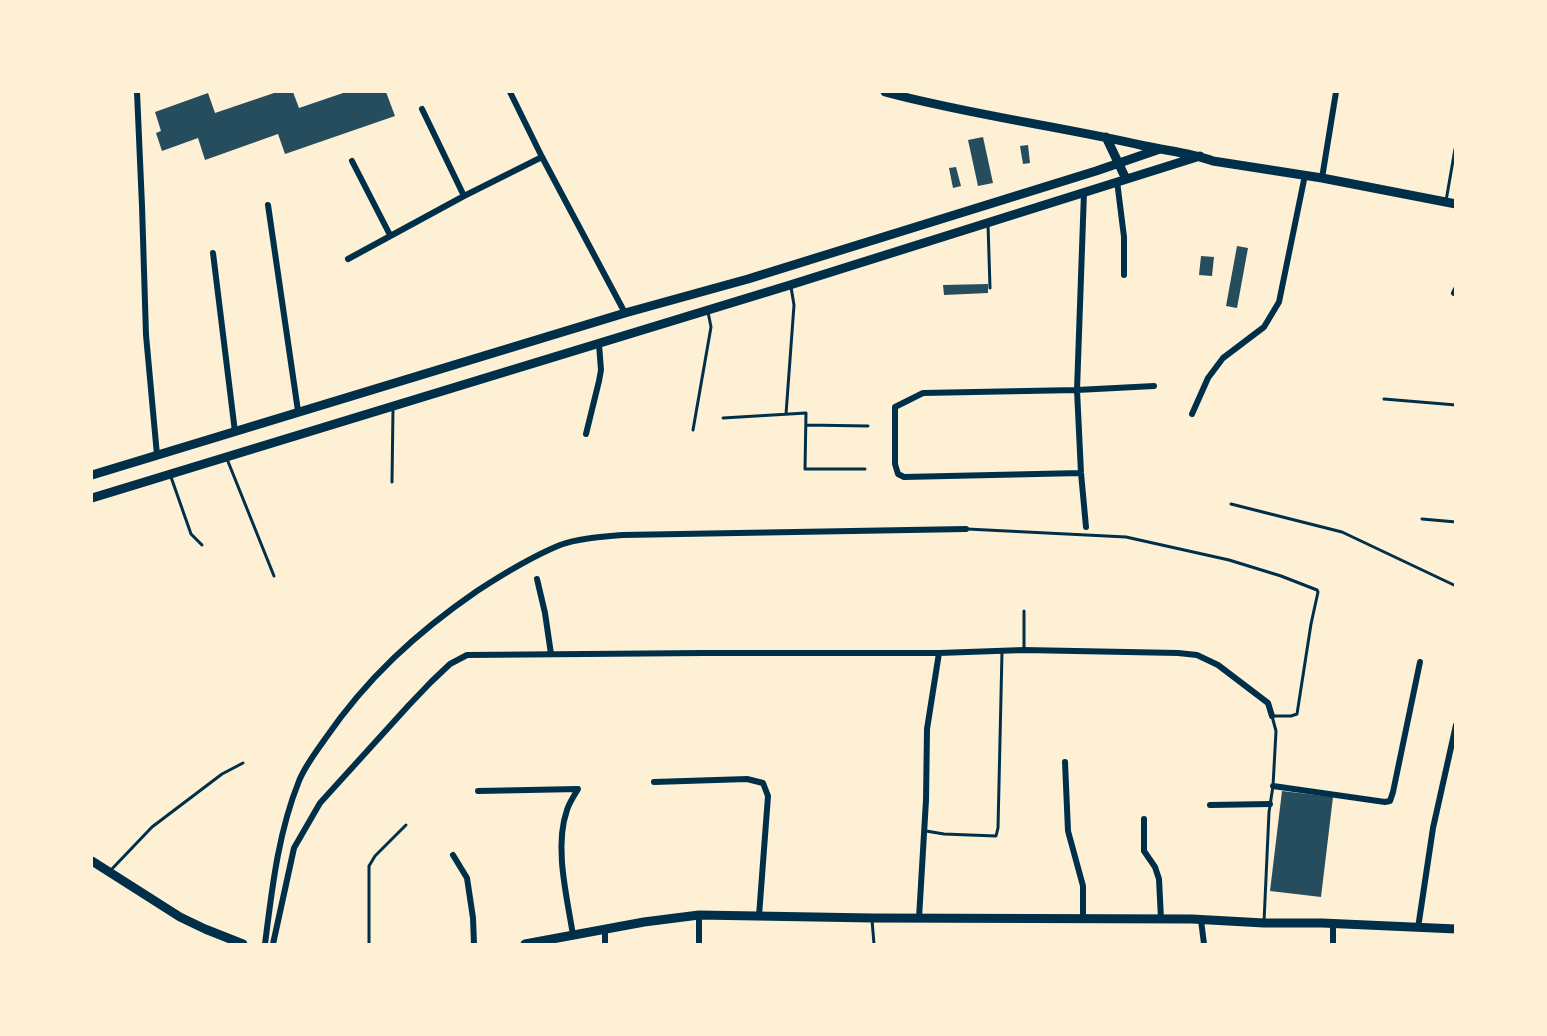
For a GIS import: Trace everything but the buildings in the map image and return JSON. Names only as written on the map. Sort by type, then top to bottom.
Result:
[{"type":"main road","points":[[885,92],[932,104],[1200,156],[1213,161],[1305,175],[1451,203]]},
{"type":"main road","points":[[1106,137],[1119,164],[1122,180]]},
{"type":"main road","points":[[92,475],[625,313],[748,279],[1160,150]]},
{"type":"main road","points":[[92,498],[599,344],[1200,156]]},
{"type":"main road","points":[[92,861],[180,917],[243,945]]},
{"type":"main road","points":[[525,945],[699,915],[1161,919],[1455,929]]},
{"type":"street","points":[[136,92],[146,335],[157,455]]},
{"type":"street","points":[[510,92],[625,313]]},
{"type":"street","points":[[1322,178],[1336,92]]},
{"type":"street","points":[[422,108],[464,196]]},
{"type":"street","points":[[348,258],[542,157]]},
{"type":"street","points":[[352,161],[390,235]]},
{"type":"street","points":[[1192,414],[1208,378],[1223,358],[1264,327],[1279,302],[1305,175]]},
{"type":"street","points":[[1122,180],[1124,275]]},
{"type":"street","points":[[1084,192],[1077,390],[1086,527]]},
{"type":"street","points":[[268,205],[298,411]]},
{"type":"street","points":[[213,253],[235,432]]},
{"type":"street","points":[[586,434],[601,370],[599,344]]},
{"type":"street","points":[[1081,472],[904,477],[898,474],[895,464],[895,407],[923,393],[1154,386]]},
{"type":"street","points":[[265,945],[272,884],[283,827],[299,779],[308,763],[341,715],[371,679],[447,612],[497,578],[530,559],[562,545],[584,539],[623,535],[733,532],[966,529]]},
{"type":"street","points":[[537,579],[551,654]]},
{"type":"street","points":[[273,945],[294,848],[320,803],[409,705],[450,664],[467,655],[939,653],[1002,650],[1178,653],[1197,655],[1218,665],[1268,703],[1272,716]]},
{"type":"street","points":[[919,918],[927,729],[939,653]]},
{"type":"street","points":[[1273,786],[1390,801],[1394,792],[1420,662]]},
{"type":"street","points":[[1418,928],[1433,828],[1455,725]]},
{"type":"street","points":[[1065,762],[1068,831],[1083,886],[1083,919]]},
{"type":"street","points":[[654,782],[747,779],[763,783],[768,796],[759,916]]},
{"type":"street","points":[[478,790],[578,789],[567,810],[561,844],[563,874],[573,935]]},
{"type":"street","points":[[1210,806],[1270,804]]},
{"type":"street","points":[[1144,819],[1144,851],[1155,867],[1159,879],[1161,919]]},
{"type":"street","points":[[453,855],[467,879],[473,918],[474,945]]},
{"type":"street","points":[[699,915],[699,945]]},
{"type":"street","points":[[1201,920],[1204,945]]},
{"type":"street","points":[[1333,924],[1333,945]]},
{"type":"street","points":[[605,930],[605,945]]},
{"type":"lane","points":[[1451,203],[1455,149]]},
{"type":"lane","points":[[988,222],[990,288]]},
{"type":"lane","points":[[786,414],[794,305],[790,285]]},
{"type":"lane","points":[[693,430],[711,327],[708,310]]},
{"type":"lane","points":[[1384,399],[1455,405]]},
{"type":"lane","points":[[392,482],[393,407]]},
{"type":"lane","points":[[723,418],[806,413],[805,469],[865,469]]},
{"type":"lane","points":[[806,425],[868,426]]},
{"type":"lane","points":[[226,458],[274,576]]},
{"type":"lane","points":[[170,475],[191,534],[202,545]]},
{"type":"lane","points":[[1231,504],[1342,532],[1455,586]]},
{"type":"lane","points":[[1422,519],[1455,522]]},
{"type":"lane","points":[[966,529],[1126,537],[1229,560],[1315,588],[1318,592],[1297,714],[1272,716],[1276,731],[1264,923]]},
{"type":"lane","points":[[1024,611],[1024,650]]},
{"type":"lane","points":[[924,831],[996,836],[1002,650]]},
{"type":"lane","points":[[109,872],[152,827],[222,774],[243,763]]},
{"type":"lane","points":[[369,945],[369,866],[375,856],[406,825]]},
{"type":"lane","points":[[872,918],[874,945]]}]
